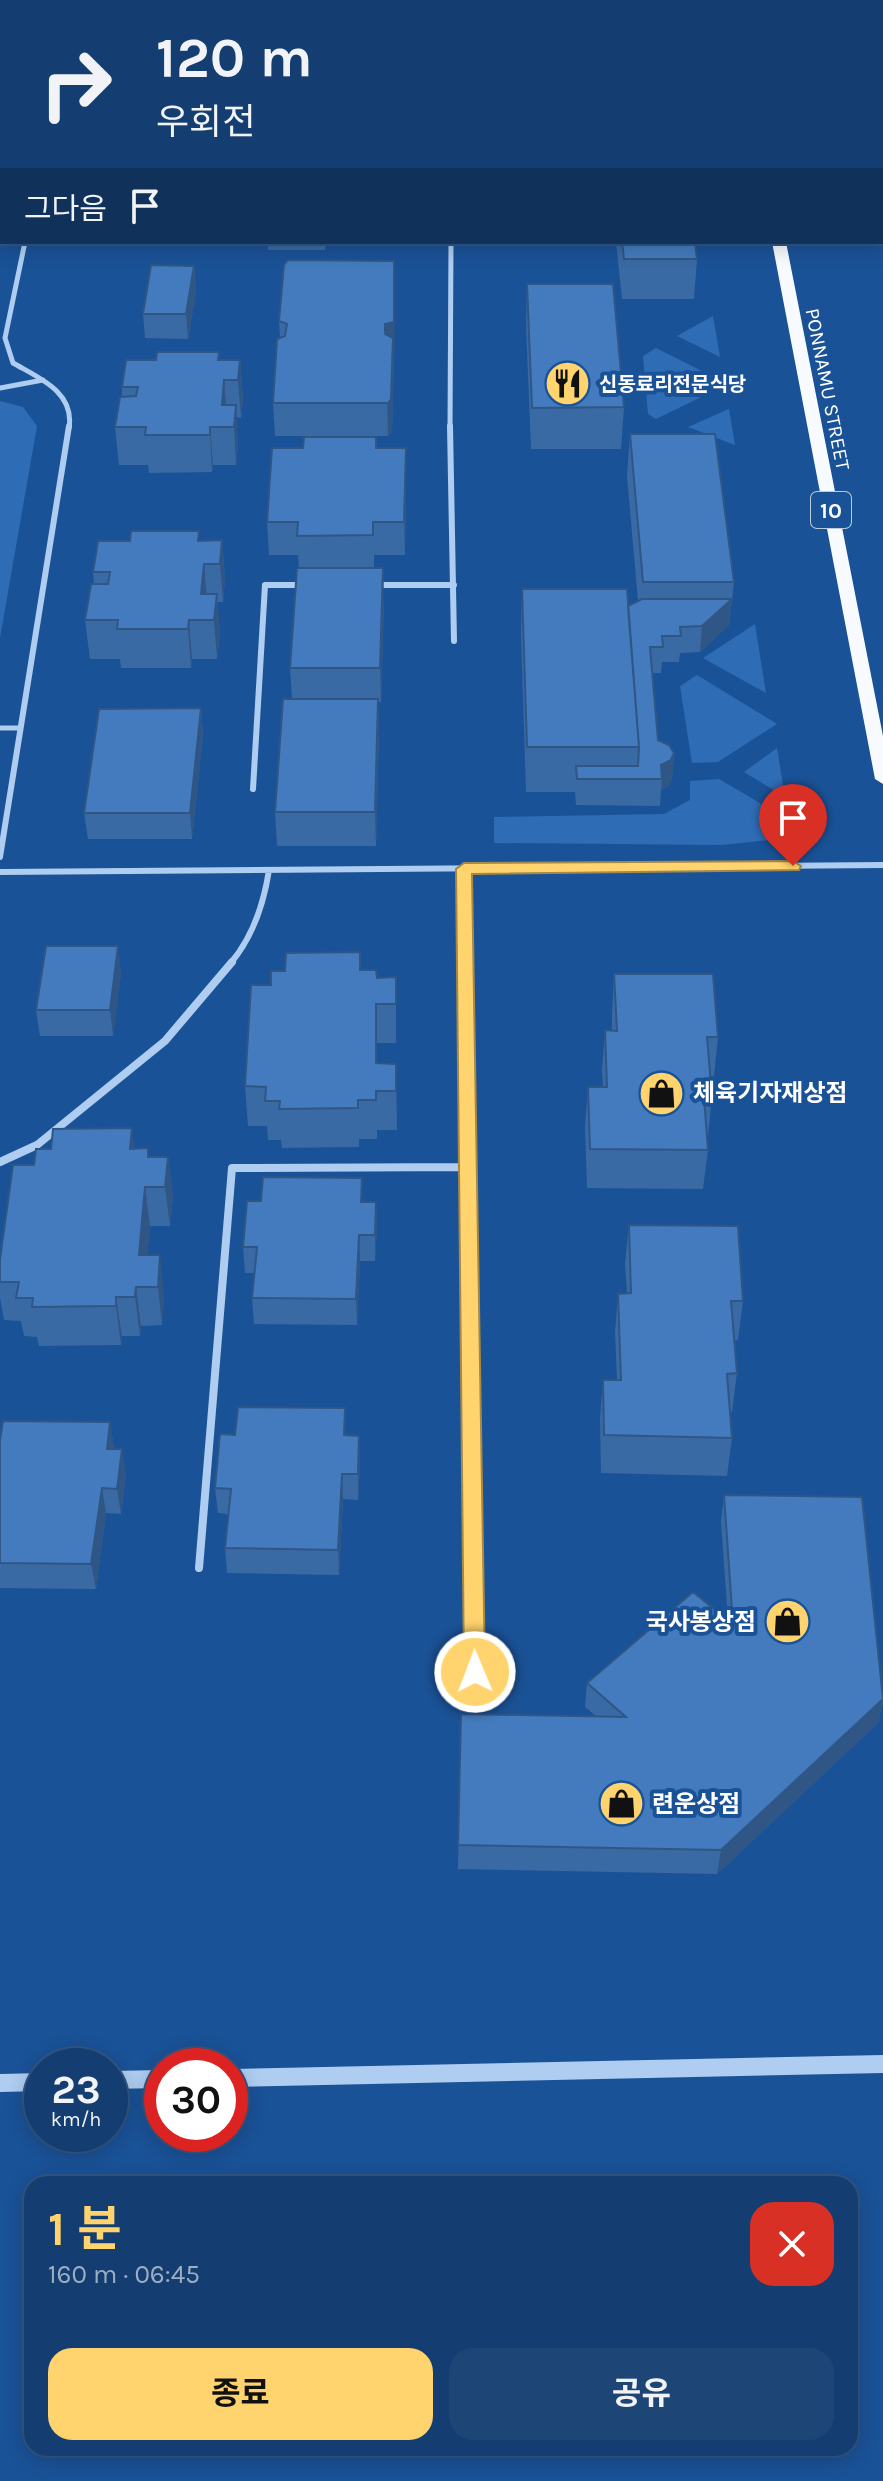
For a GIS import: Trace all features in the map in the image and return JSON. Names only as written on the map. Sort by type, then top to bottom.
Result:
[{"type":"main road","name":"PONNAMU STREET","points":[[779,244],[883,779]]},
{"type":"street","points":[[0,857],[71,416],[59,390],[13,363],[5,338],[25,244]]},
{"type":"street","points":[[451,244],[449,342],[454,641]]},
{"type":"street","points":[[0,388],[43,380]]},
{"type":"street","points":[[253,789],[265,585],[312,585]]},
{"type":"street","points":[[359,585],[454,585]]},
{"type":"street","points":[[0,872],[883,865]]},
{"type":"street","points":[[464,869],[475,1672]]},
{"type":"street","points":[[0,1162],[37,1145],[165,1041],[241,947],[259,913],[269,870]]},
{"type":"street","points":[[199,1568],[232,1168],[468,1167]]},
{"type":"street","points":[[248,2078],[883,2064]]},
{"type":"street","points":[[0,2083],[24,2082]]},
{"type":"lane","points":[[0,728],[19,728]]},
{"type":"shaded area","points":[[713,316],[720,357],[677,336]]},
{"type":"shaded area","points":[[656,348],[728,384],[656,419],[648,414],[643,356]]},
{"type":"shaded area","points":[[0,401],[23,407],[37,426],[0,638]]},
{"type":"shaded area","points":[[729,409],[735,445],[688,427]]},
{"type":"shaded area","points":[[755,624],[766,693],[703,658]]},
{"type":"shaded area","points":[[697,675],[777,724],[718,762],[692,763],[680,686]]},
{"type":"shaded area","points":[[777,748],[785,797],[744,772]]},
{"type":"shaded area","points":[[719,779],[790,821],[789,838],[722,845],[494,843],[494,817],[664,814],[690,800],[690,781]]},
{"type":"building","points":[[622,244],[695,244],[697,259],[624,259]]},
{"type":"building","points":[[288,260],[394,261],[394,322],[385,324],[385,334],[393,338],[391,399],[388,403],[273,403],[277,339],[285,336],[287,324],[279,321],[284,265]]},
{"type":"building","points":[[151,265],[194,266],[186,314],[143,314]]},
{"type":"building","points":[[527,284],[613,284],[624,407],[532,408]]},
{"type":"building","points":[[157,352],[219,352],[218,360],[240,360],[238,380],[224,380],[222,405],[236,405],[234,427],[210,427],[210,435],[145,435],[146,427],[115,427],[120,397],[136,396],[138,387],[122,387],[126,360],[156,360]]},
{"type":"building","points":[[630,434],[715,434],[734,582],[643,582]]},
{"type":"building","points":[[304,437],[376,437],[376,448],[406,448],[404,522],[373,522],[373,535],[297,536],[298,522],[267,522],[272,448],[303,448]]},
{"type":"building","points":[[131,531],[199,531],[198,541],[222,540],[220,564],[204,564],[201,594],[217,594],[214,620],[189,620],[188,629],[117,629],[118,620],[85,620],[91,584],[108,584],[110,572],[93,572],[98,541],[130,541]]},
{"type":"building","points":[[297,568],[383,568],[380,668],[290,668]]},
{"type":"building","points":[[522,589],[627,589],[639,747],[527,747]]},
{"type":"building","points":[[642,599],[732,599],[702,626],[680,627],[681,636],[662,636],[663,647],[650,647],[658,740],[669,745],[674,753],[671,760],[661,765],[662,779],[577,779],[576,766],[638,766],[628,606]]},
{"type":"building","points":[[283,699],[378,699],[375,812],[275,812]]},
{"type":"building","points":[[201,708],[190,813],[84,813],[99,709]]},
{"type":"building","points":[[46,946],[118,946],[110,1010],[36,1010]]},
{"type":"building","points":[[360,952],[360,970],[376,970],[377,978],[396,977],[396,1004],[376,1004],[376,1063],[396,1064],[396,1091],[376,1091],[376,1100],[358,1100],[358,1108],[279,1109],[280,1101],[265,1101],[266,1087],[245,1086],[251,985],[271,985],[271,971],[285,971],[286,953]]},
{"type":"building","points":[[614,974],[713,974],[718,1037],[707,1037],[712,1096],[704,1097],[708,1150],[590,1149],[588,1087],[607,1087],[605,1030],[617,1031]]},
{"type":"building","points":[[132,1128],[130,1149],[148,1148],[148,1157],[168,1157],[165,1187],[145,1187],[139,1255],[160,1255],[158,1287],[136,1287],[135,1297],[116,1297],[116,1306],[32,1307],[33,1298],[16,1298],[19,1282],[0,1282],[0,1259],[13,1165],[34,1165],[36,1149],[51,1149],[53,1129]]},
{"type":"building","points":[[263,1177],[362,1178],[361,1202],[376,1202],[375,1235],[359,1235],[356,1299],[252,1298],[257,1247],[243,1247],[247,1201],[261,1201]]},
{"type":"building","points":[[629,1225],[738,1226],[743,1301],[731,1301],[737,1373],[727,1374],[732,1438],[604,1435],[603,1380],[621,1380],[618,1294],[631,1293]]},
{"type":"building","points":[[238,1407],[345,1408],[344,1435],[359,1436],[358,1474],[342,1474],[338,1550],[225,1548],[231,1489],[215,1488],[220,1434],[235,1435]]},
{"type":"building","points":[[3,1421],[110,1422],[107,1449],[122,1449],[117,1489],[102,1488],[91,1564],[0,1563],[0,1440]]},
{"type":"building","points":[[724,1495],[862,1497],[883,1699],[721,1850],[458,1845],[461,1714],[626,1717],[587,1683],[693,1592],[733,1624]]},
{"type":"place","name":"신동료리전문식당","points":[[568,384]]},
{"type":"place","name":"체육기자재상점","points":[[662,1093]]},
{"type":"place","name":"국사봉상점","points":[[787,1622]]},
{"type":"place","name":"련운상점","points":[[621,1804]]},
{"type":"route","points":[[475,1672],[464,869],[793,866]]}]
